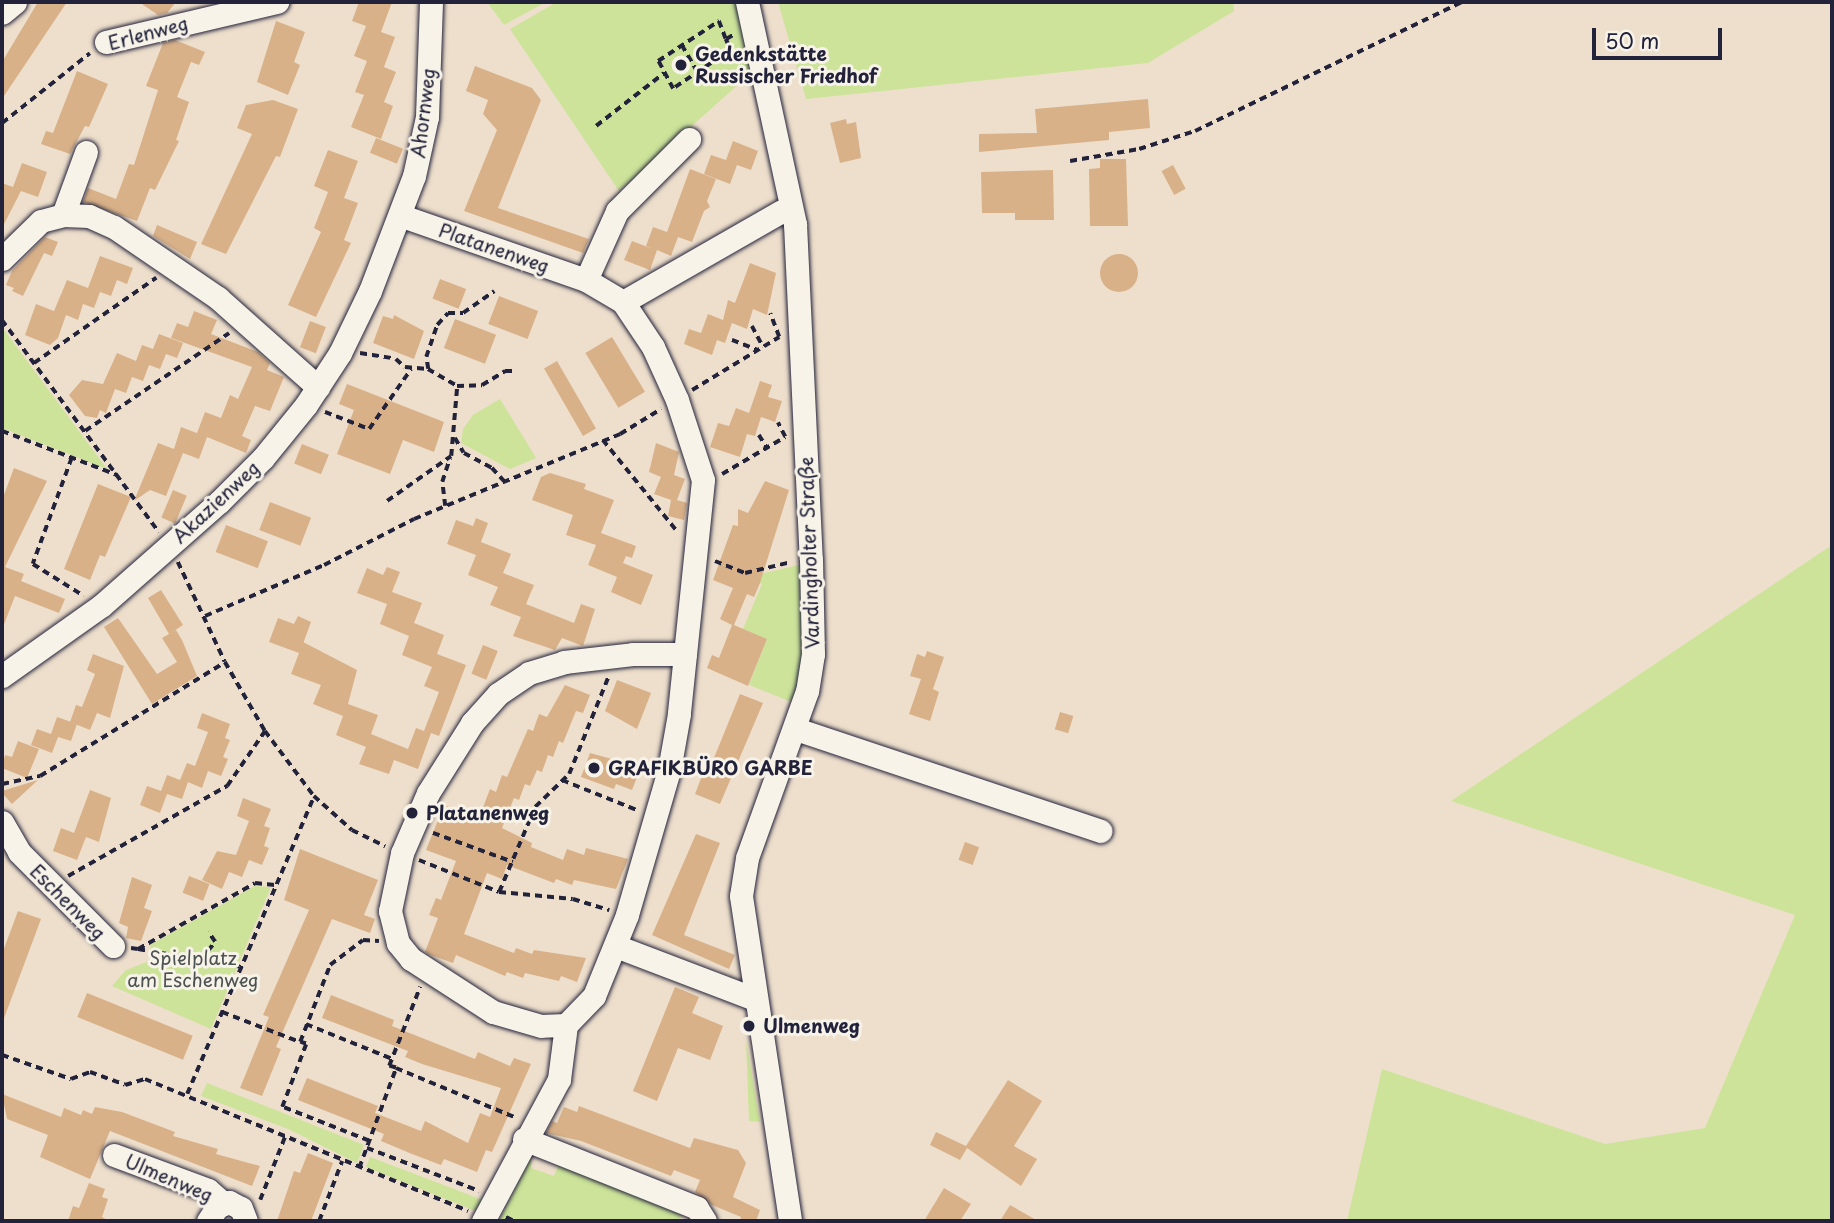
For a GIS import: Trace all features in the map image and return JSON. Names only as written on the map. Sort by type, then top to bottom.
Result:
[{"type":"street","points":[[2,13],[15,2]]},
{"type":"street","name":"Erlenweg","points":[[106,42],[277,2]]},
{"type":"street","name":"Ahornweg","points":[[402,216],[426,117],[433,4]]},
{"type":"street","name":"Vardingholter Straße","points":[[750,13],[794,216],[811,559],[813,654],[796,729],[747,858],[741,911],[790,1221]]},
{"type":"street","points":[[586,280],[617,211],[689,139]]},
{"type":"street","points":[[63,215],[86,152]]},
{"type":"street","points":[[623,302],[782,211]]},
{"type":"street","points":[[2,259],[25,233],[63,215],[89,216],[114,227],[172,266],[245,322],[312,396]]},
{"type":"street","name":"Platanenweg","points":[[402,216],[586,280],[623,302],[653,347],[677,400],[703,480],[679,714],[657,818],[616,946],[594,996],[566,1025]]},
{"type":"street","name":"Akazienweg","points":[[2,676],[101,606],[264,458],[312,396],[340,353],[402,216]]},
{"type":"street","points":[[487,1212],[528,1131],[559,1079],[566,1025],[541,1026],[493,1012],[426,972],[398,943],[390,900],[402,853],[412,825],[472,723],[498,694],[529,673],[564,662],[685,654]]},
{"type":"street","points":[[796,729],[1100,831]]},
{"type":"street","name":"Eschenweg","points":[[2,822],[19,852],[113,946]]},
{"type":"street","points":[[616,946],[755,999]]},
{"type":"street","points":[[528,1131],[697,1208],[705,1221]]},
{"type":"street","name":"Ulmenweg","points":[[114,1155],[208,1190],[223,1203],[236,1204],[246,1218]]},
{"type":"street","name":"Ulmenweg","points":[[208,1221],[223,1203]]},
{"type":"path","points":[[1070,161],[1139,149],[1195,131],[1462,2]]},
{"type":"path","points":[[726,39],[750,13]]},
{"type":"path","points":[[719,21],[726,39],[730,50],[673,89],[658,61],[719,21]]},
{"type":"path","name":"Erlenweg","points":[[2,123],[106,42]]},
{"type":"path","points":[[682,45],[698,73]]},
{"type":"path","points":[[596,126],[664,73]]},
{"type":"path","points":[[34,363],[172,266]]},
{"type":"path","points":[[428,369],[428,349],[438,326],[448,313],[463,313],[494,291]]},
{"type":"path","points":[[205,616],[445,506],[603,440],[677,400],[779,337],[771,314]]},
{"type":"path","points":[[2,320],[120,476],[168,546],[205,616],[225,662],[265,731],[314,796],[352,830],[499,892],[573,899],[627,915]]},
{"type":"path","points":[[85,431],[245,322]]},
{"type":"path","points":[[752,326],[760,348]]},
{"type":"path","points":[[732,340],[760,348]]},
{"type":"path","points":[[340,353],[378,354],[397,359],[411,369],[428,369],[457,386],[482,385],[505,371],[517,371]]},
{"type":"path","points":[[312,396],[369,429],[411,369]]},
{"type":"path","points":[[445,506],[442,482],[451,456],[457,386]]},
{"type":"path","points":[[703,480],[732,470],[785,437],[778,423]]},
{"type":"path","points":[[2,431],[120,476]]},
{"type":"path","points":[[759,435],[766,449]]},
{"type":"path","points":[[454,436],[464,453],[498,472],[505,481]]},
{"type":"path","points":[[603,440],[696,553],[745,573],[811,559]]},
{"type":"path","points":[[387,501],[451,456]]},
{"type":"path","points":[[72,458],[33,564],[101,606]]},
{"type":"path","points":[[499,892],[535,807],[562,780],[616,657]]},
{"type":"path","points":[[2,784],[40,776],[225,662]]},
{"type":"path","points":[[51,885],[227,786],[265,731]]},
{"type":"path","points":[[562,780],[657,818]]},
{"type":"path","points":[[187,1094],[314,796]]},
{"type":"path","points":[[412,825],[513,862]]},
{"type":"path","points":[[138,949],[255,883],[275,885]]},
{"type":"path","points":[[200,960],[215,942],[208,932]]},
{"type":"path","points":[[300,1042],[330,965],[363,940],[398,943]]},
{"type":"path","points":[[113,946],[242,967]]},
{"type":"path","points":[[426,972],[390,1066],[528,1131]]},
{"type":"path","points":[[222,1012],[306,1044],[282,1107],[369,1141]]},
{"type":"path","points":[[306,1024],[392,1059]]},
{"type":"path","points":[[2,1055],[71,1079],[90,1072],[125,1085],[145,1079],[286,1134],[359,1169],[487,1212]]},
{"type":"path","points":[[359,1169],[396,1068]]},
{"type":"path","points":[[246,1218],[258,1204],[286,1134]]},
{"type":"path","points":[[367,1147],[487,1212]]},
{"type":"path","points":[[319,1221],[342,1161]]},
{"type":"green space","points":[[487,2],[546,2],[504,25]]},
{"type":"green space","points":[[557,2],[745,2],[760,65],[619,191],[510,29]]},
{"type":"green space","points":[[778,2],[1233,2],[1234,11],[1148,63],[806,99]]},
{"type":"green space","points":[[2,327],[107,469],[2,428]]},
{"type":"green space","points":[[500,399],[536,458],[510,469],[461,443],[463,429],[473,415]]},
{"type":"green space","points":[[1832,545],[1832,1221],[1347,1221],[1382,1069],[1605,1144],[1705,1128],[1795,915],[1451,801]]},
{"type":"green space","points":[[803,564],[806,654],[794,703],[749,685],[767,639],[743,629],[762,584],[747,577]]},
{"type":"green space","name":"Spielplatz am Eschenweg","points":[[255,886],[271,887],[211,1029],[112,986],[126,970],[152,960],[150,945]]},
{"type":"green space","points":[[746,1040],[760,1122],[749,1121]]},
{"type":"green space","points":[[207,1083],[364,1145],[357,1163],[288,1129],[201,1096]]},
{"type":"green space","points":[[532,1155],[531,1168],[554,1176],[561,1160],[686,1214],[676,1221],[499,1221]]},
{"type":"green space","points":[[370,1157],[488,1202],[483,1214],[366,1167]]},
{"type":"building","points":[[38,2],[67,2],[2,99],[2,62]]},
{"type":"building","points":[[139,2],[176,2],[167,13],[158,15]]},
{"type":"building","points":[[359,2],[392,2],[381,32],[395,37],[384,67],[396,72],[384,102],[393,106],[381,139],[351,127],[364,95],[355,92],[367,61],[354,56],[366,26],[352,21]]},
{"type":"building","points":[[276,21],[305,32],[294,62],[300,65],[288,95],[257,82]]},
{"type":"building","points":[[175,40],[205,52],[199,65],[191,62],[177,97],[189,102],[176,140],[179,141],[155,190],[150,188],[137,221],[83,202],[88,188],[116,199],[129,164],[134,165],[158,90],[146,86],[163,43]]},
{"type":"building","points":[[475,66],[532,88],[541,100],[498,208],[589,239],[583,253],[464,211],[497,130],[483,114],[488,100],[466,91]]},
{"type":"building","points":[[77,71],[108,84],[89,127],[85,126],[70,154],[41,144],[46,131],[53,133]]},
{"type":"building","points":[[1148,99],[1150,128],[1109,132],[1109,140],[979,152],[979,134],[1037,133],[1035,109]]},
{"type":"building","points":[[273,100],[298,109],[280,157],[276,156],[226,254],[201,244],[252,134],[237,128],[246,105]]},
{"type":"building","points":[[846,119],[847,124],[856,122],[861,158],[840,163],[830,123]]},
{"type":"building","points":[[376,138],[403,149],[397,164],[370,153]]},
{"type":"building","points":[[733,141],[758,151],[751,170],[737,165],[730,184],[704,174],[711,155],[726,160]]},
{"type":"building","points":[[328,150],[358,161],[344,198],[358,203],[344,240],[351,243],[316,317],[288,305],[321,232],[314,228],[328,192],[314,186]]},
{"type":"building","points":[[1100,159],[1126,159],[1128,226],[1090,226],[1089,169],[1100,168]]},
{"type":"building","points":[[22,163],[47,172],[38,197],[21,191],[2,228],[2,183],[13,187]]},
{"type":"building","points":[[1173,165],[1186,189],[1174,195],[1162,171]]},
{"type":"building","points":[[690,169],[716,179],[707,201],[710,207],[704,211],[692,242],[678,237],[671,256],[657,250],[650,270],[624,260],[632,241],[653,249],[646,246],[653,227],[667,232]]},
{"type":"building","points":[[1053,170],[1054,220],[1015,220],[1015,213],[982,213],[981,172]]},
{"type":"building","points":[[157,225],[197,242],[190,259],[153,236]]},
{"type":"building","points":[[45,237],[58,242],[52,256],[44,253],[23,296],[12,291],[14,288],[6,285],[12,271]]},
{"type":"building","points":[[1119,254],[1132,260],[1138,273],[1132,286],[1119,292],[1106,286],[1100,273],[1106,260]]},
{"type":"building","points":[[100,256],[133,268],[127,284],[117,280],[111,296],[100,292],[94,308],[83,304],[78,320],[66,315],[58,338],[50,345],[25,335],[36,304],[54,311],[67,280],[88,288]]},
{"type":"building","points":[[750,263],[776,273],[767,315],[753,309],[747,329],[732,323],[725,343],[717,340],[712,355],[684,344],[689,329],[701,333],[708,314],[723,320],[728,300],[735,303]]},
{"type":"building","points":[[440,279],[466,289],[459,309],[432,299]]},
{"type":"building","points":[[499,296],[538,311],[527,339],[488,324]]},
{"type":"building","points":[[194,311],[217,320],[211,334],[258,352],[270,363],[267,370],[284,377],[270,411],[255,406],[242,436],[251,440],[246,453],[207,437],[199,459],[183,453],[166,496],[150,490],[134,501],[158,443],[174,449],[181,427],[202,435],[197,433],[205,412],[221,418],[230,395],[238,399],[252,367],[171,338],[177,323],[188,327]]},
{"type":"building","points":[[394,315],[424,331],[414,359],[373,343],[383,316],[393,319]]},
{"type":"building","points":[[455,319],[496,335],[485,364],[444,348]]},
{"type":"building","points":[[310,321],[326,327],[316,353],[300,347]]},
{"type":"building","points":[[159,334],[183,343],[177,358],[166,354],[160,369],[149,365],[143,381],[132,377],[126,393],[115,389],[106,413],[100,410],[97,418],[85,416],[69,395],[82,380],[103,384],[117,353],[136,361],[142,345],[153,349]]},
{"type":"building","points":[[612,337],[645,392],[618,408],[585,353]]},
{"type":"building","points":[[557,361],[596,429],[583,436],[544,368]]},
{"type":"building","points":[[760,381],[772,385],[768,397],[782,401],[775,422],[761,417],[755,436],[747,434],[740,457],[710,447],[718,423],[729,426],[736,408],[749,413]]},
{"type":"building","points":[[347,384],[444,422],[434,452],[403,440],[390,474],[337,454],[354,410],[339,404]]},
{"type":"building","points":[[656,443],[679,452],[674,475],[685,479],[677,500],[687,503],[684,520],[668,516],[671,500],[654,494],[661,477],[649,472]]},
{"type":"building","points":[[302,444],[329,455],[321,474],[294,463]]},
{"type":"building","points":[[14,468],[47,481],[5,567],[24,574],[21,581],[65,599],[59,613],[15,596],[3,627],[2,500]]},
{"type":"building","points":[[550,473],[586,484],[584,489],[614,500],[601,533],[636,546],[632,558],[626,556],[623,563],[653,575],[641,605],[611,592],[617,577],[588,565],[596,545],[566,535],[573,515],[532,500],[541,477]]},
{"type":"building","points":[[765,481],[789,490],[760,583],[754,597],[747,594],[734,625],[767,639],[748,686],[707,668],[712,655],[719,658],[732,625],[720,619],[733,588],[713,580],[733,525],[738,526],[738,509],[748,513]]},
{"type":"building","points":[[98,484],[131,497],[105,557],[100,555],[90,580],[64,569]]},
{"type":"building","points":[[173,490],[187,496],[175,523],[161,518]]},
{"type":"building","points":[[270,502],[311,518],[300,546],[259,530]]},
{"type":"building","points":[[476,518],[488,523],[481,542],[511,554],[503,573],[534,585],[526,604],[574,623],[581,604],[595,609],[583,646],[562,638],[555,650],[513,636],[521,617],[490,605],[498,587],[468,575],[476,555],[447,544],[456,520],[473,526]]},
{"type":"building","points":[[226,525],[268,541],[258,568],[216,552]]},
{"type":"building","points":[[387,567],[400,572],[392,592],[422,603],[414,623],[444,635],[437,654],[466,665],[439,736],[431,733],[418,769],[394,760],[389,774],[359,764],[366,747],[336,735],[343,716],[313,704],[321,685],[291,674],[299,653],[269,642],[278,618],[294,624],[298,616],[311,622],[304,642],[357,670],[348,704],[378,715],[371,734],[408,749],[416,728],[424,731],[439,692],[424,686],[432,667],[402,655],[409,636],[380,624],[387,604],[357,593],[367,568],[383,575]]},
{"type":"building","points":[[161,590],[183,625],[171,633],[176,630],[197,676],[152,704],[104,627],[118,618],[157,674],[177,662],[162,638],[169,634],[148,598]]},
{"type":"building","points":[[483,645],[498,651],[486,680],[471,674]]},
{"type":"building","points":[[927,651],[944,657],[933,689],[939,692],[930,721],[909,714],[921,679],[910,676],[917,654],[925,657]]},
{"type":"building","points":[[93,654],[124,666],[110,718],[97,713],[90,730],[70,722],[76,705],[82,707],[95,674],[87,670]]},
{"type":"building","points":[[617,680],[651,693],[637,729],[605,711]]},
{"type":"building","points":[[565,685],[590,695],[583,713],[576,711],[563,743],[559,741],[553,757],[548,755],[542,772],[537,770],[530,786],[525,784],[519,800],[514,798],[502,828],[532,843],[531,847],[563,860],[567,849],[584,855],[586,848],[628,859],[616,889],[574,880],[572,885],[556,879],[554,883],[507,865],[502,879],[487,873],[464,934],[514,953],[516,948],[532,954],[534,950],[586,958],[577,982],[561,976],[559,981],[525,973],[523,978],[507,972],[505,976],[456,955],[453,963],[428,954],[425,952],[438,918],[429,915],[436,898],[441,900],[456,861],[426,850],[444,805],[479,818],[490,789],[496,792],[502,775],[507,777],[528,729],[533,731],[539,714],[547,717]]},
{"type":"building","points":[[740,694],[763,703],[720,804],[695,794],[703,773],[707,775]]},
{"type":"building","points":[[1060,712],[1073,716],[1068,733],[1055,729]]},
{"type":"building","points":[[202,713],[230,724],[225,738],[230,740],[223,757],[228,759],[221,776],[208,771],[202,788],[188,782],[182,799],[167,794],[160,813],[140,805],[147,786],[161,791],[167,775],[180,780],[187,763],[195,766],[208,732],[197,728]]},
{"type":"building","points":[[57,717],[77,724],[71,741],[58,737],[52,753],[31,745],[37,729],[51,734]]},
{"type":"building","points":[[18,741],[39,749],[27,778],[2,768],[5,755],[12,757]]},
{"type":"building","points":[[590,753],[641,767],[632,790],[616,784],[614,789],[581,777]]},
{"type":"building","points":[[38,780],[12,804],[2,793],[2,791]]},
{"type":"building","points":[[90,790],[111,798],[99,842],[86,837],[77,860],[53,851],[61,828],[74,833]]},
{"type":"building","points":[[243,798],[271,809],[264,826],[270,828],[264,846],[269,848],[262,865],[249,860],[242,877],[229,872],[222,889],[202,880],[217,851],[236,855],[249,821],[237,816]]},
{"type":"building","points":[[696,834],[720,843],[684,935],[735,955],[729,969],[652,935]]},
{"type":"building","points":[[965,842],[979,847],[973,865],[959,860]]},
{"type":"building","points":[[300,849],[378,880],[364,915],[375,919],[370,933],[332,919],[276,1047],[281,1049],[262,1096],[240,1088],[269,1017],[263,1015],[309,910],[284,900]]},
{"type":"building","points":[[189,876],[210,884],[203,901],[183,893]]},
{"type":"building","points":[[132,877],[152,885],[144,908],[152,911],[141,941],[126,938],[128,927],[119,923]]},
{"type":"building","points":[[18,911],[41,919],[3,1021],[2,954]]},
{"type":"building","points":[[675,987],[699,997],[692,1013],[723,1026],[710,1060],[678,1048],[657,1101],[633,1091]]},
{"type":"building","points":[[87,993],[193,1036],[183,1060],[77,1017]]},
{"type":"building","points":[[331,995],[394,1020],[392,1026],[475,1059],[478,1052],[510,1066],[514,1058],[531,1064],[492,1152],[486,1150],[477,1172],[444,1159],[441,1165],[412,1154],[381,1141],[384,1134],[298,1100],[307,1078],[378,1106],[375,1113],[421,1131],[425,1121],[468,1143],[480,1113],[490,1117],[501,1088],[422,1064],[405,1057],[408,1051],[322,1018]]},
{"type":"building","points":[[1008,1080],[1042,1101],[1014,1146],[1037,1159],[1021,1186],[967,1148],[960,1160],[930,1145],[936,1132],[966,1146]]},
{"type":"building","points":[[2,1094],[61,1117],[64,1108],[81,1115],[83,1110],[92,1114],[95,1107],[122,1112],[175,1132],[173,1136],[218,1149],[216,1154],[260,1166],[252,1186],[110,1131],[90,1179],[40,1157],[48,1135],[7,1119]]},
{"type":"building","points":[[579,1106],[690,1148],[694,1138],[738,1150],[746,1163],[733,1197],[760,1210],[756,1221],[740,1221],[741,1217],[712,1205],[695,1192],[700,1180],[674,1170],[671,1176],[581,1141],[546,1133],[552,1121],[557,1123],[564,1107],[577,1112]]},
{"type":"building","points":[[308,1153],[333,1163],[311,1221],[277,1221],[294,1171],[300,1173]]},
{"type":"building","points":[[89,1183],[105,1189],[102,1197],[108,1199],[102,1217],[109,1221],[68,1221],[73,1206],[79,1208]]},
{"type":"building","points":[[944,1188],[971,1204],[960,1221],[924,1221]]},
{"type":"building","points":[[1010,1205],[1038,1221],[1000,1221]]},
{"type":"place","name":"Gedenkstätte Russischer Friedhof","points":[[681,65]]},
{"type":"place","name":"GRAFIKBÜRO GARBE","points":[[594,768]]},
{"type":"place","name":"Platanenweg","points":[[412,813]]},
{"type":"place","name":"Ulmenweg","points":[[749,1026]]}]
